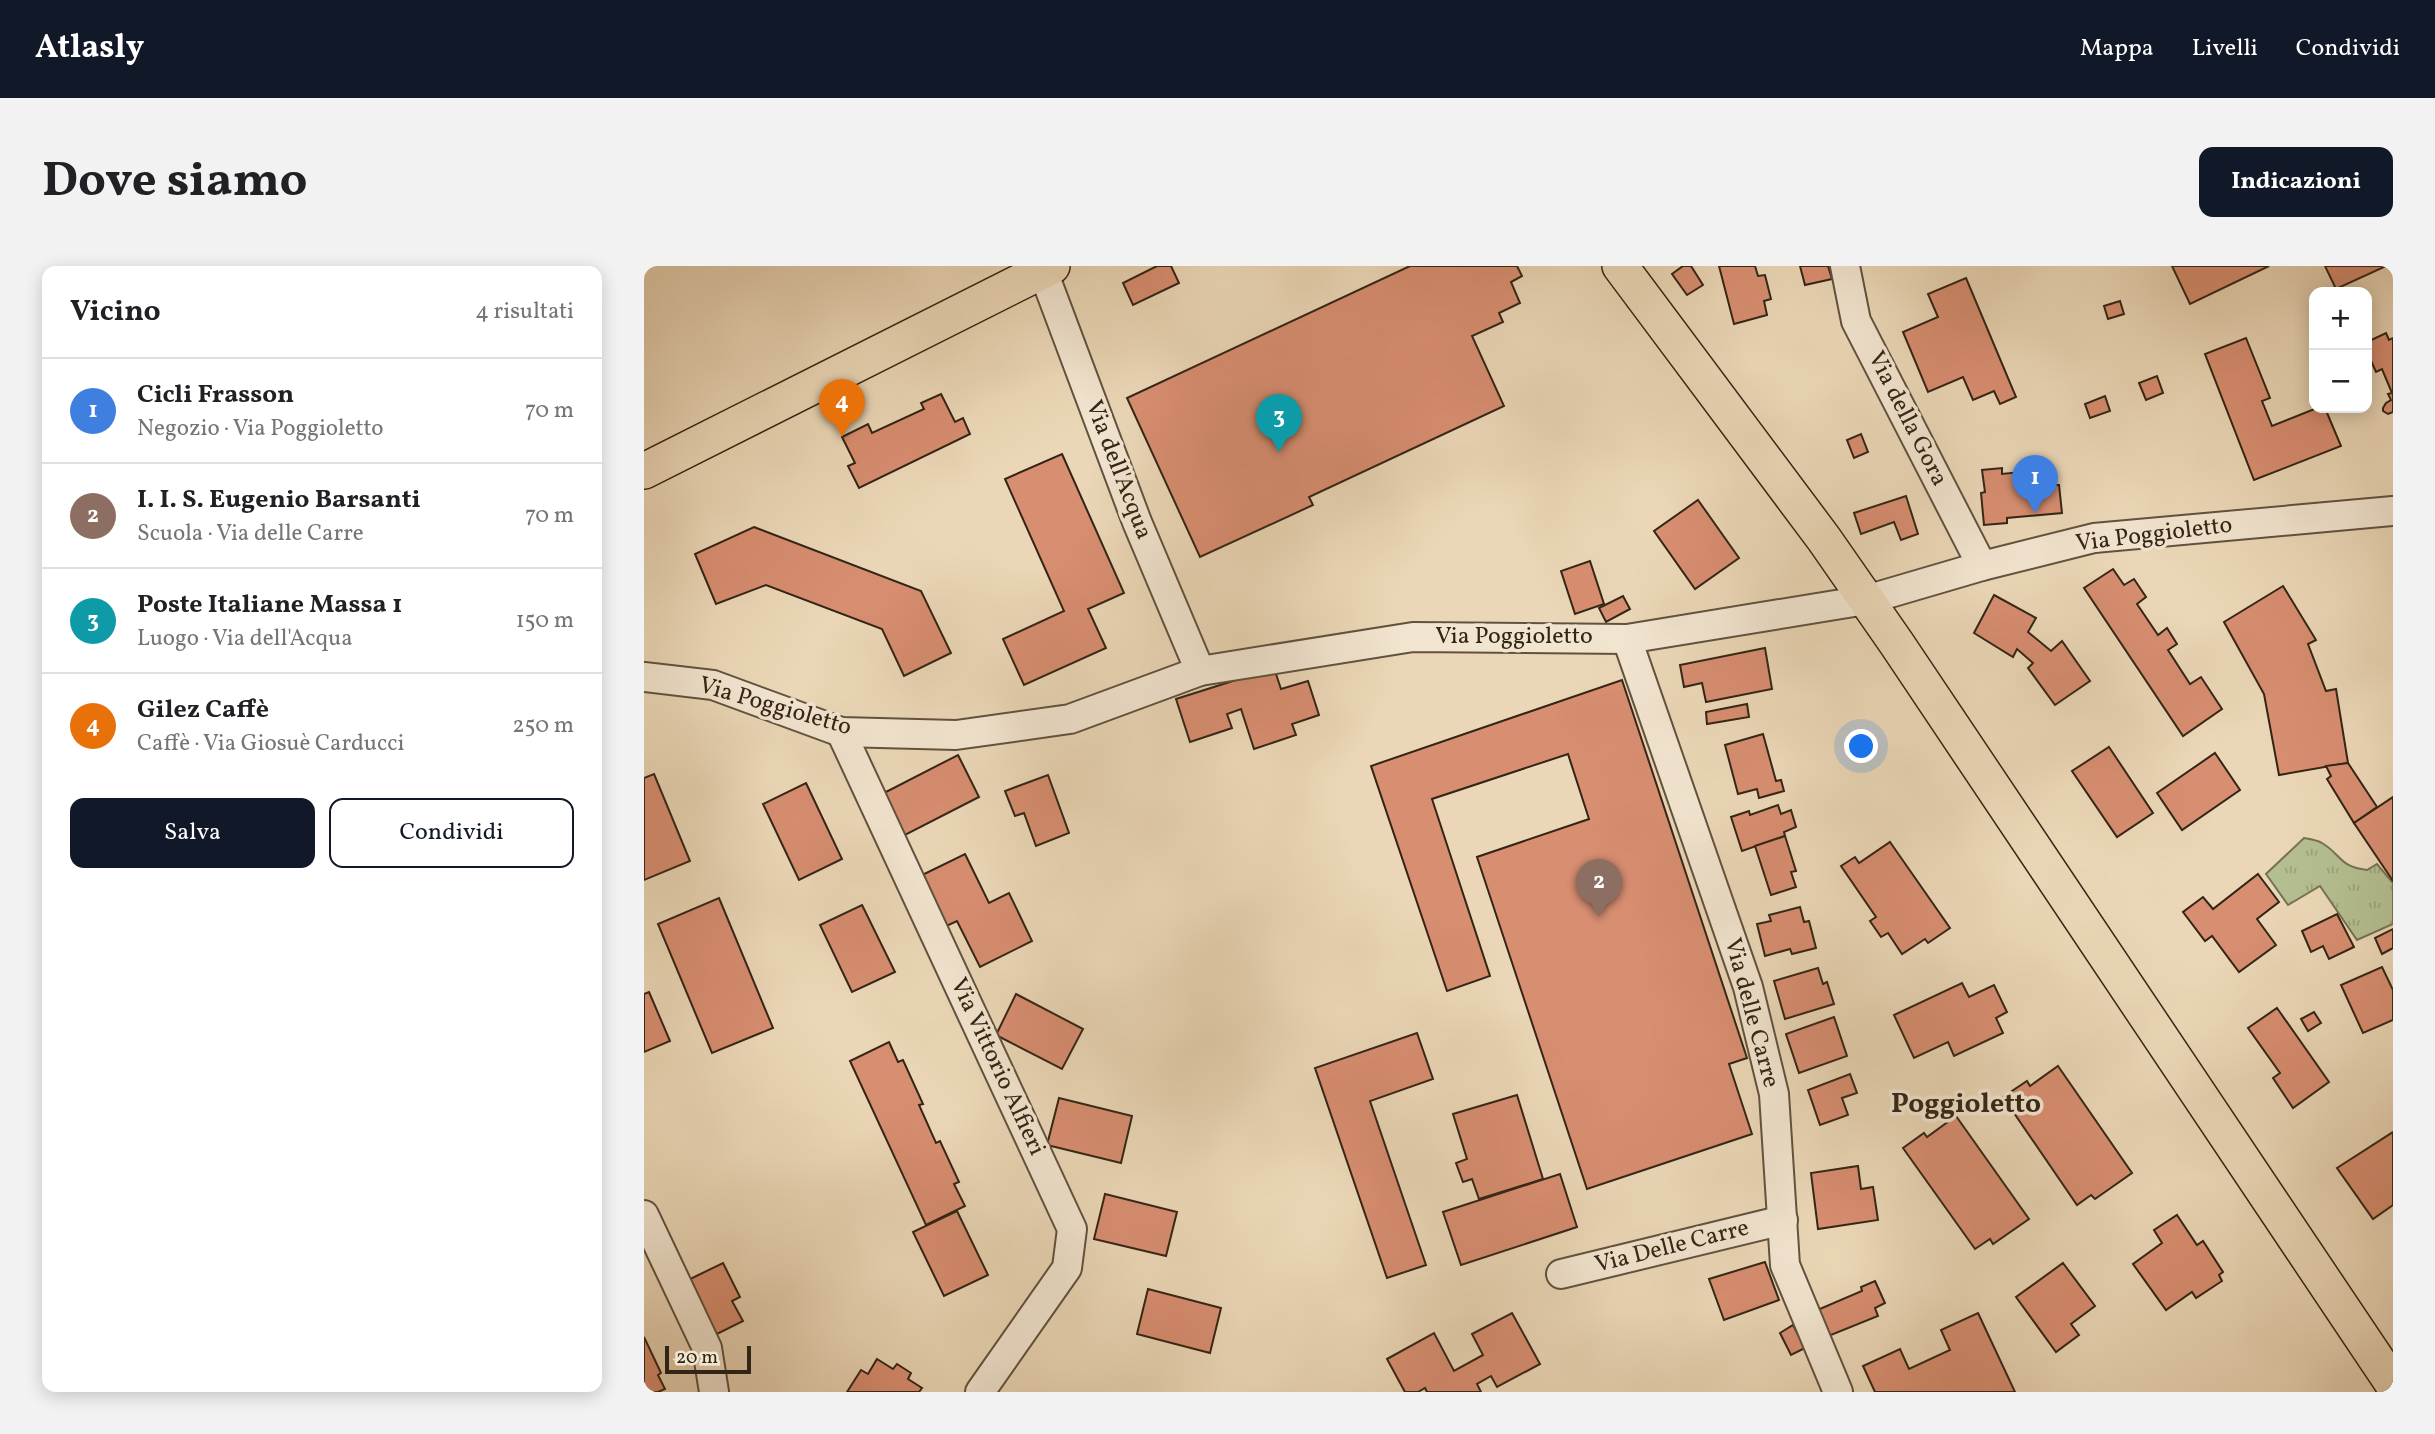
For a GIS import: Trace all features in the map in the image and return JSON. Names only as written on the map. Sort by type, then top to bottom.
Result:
[{"type":"main road","points":[[1620,266],[1824,539],[2393,1384]]},
{"type":"main road","points":[[644,471],[996,296],[1045,267]]},
{"type":"street","name":"Via della Gora","points":[[1844,266],[1856,321],[1982,566]]},
{"type":"street","name":"Via dell'Acqua","points":[[1045,267],[1137,522],[1200,671]]},
{"type":"street","name":"Via Poggioletto","points":[[644,677],[713,685],[841,732],[956,735],[1070,719],[1200,671],[1413,637],[1628,639],[1866,600],[1982,566],[2094,538],[2393,511]]},
{"type":"street","name":"Via delle Carre","points":[[1628,639],[1748,987],[1774,1094],[1785,1265],[1838,1392]]},
{"type":"street","name":"Via Vittorio Alfieri","points":[[841,732],[1072,1228],[1067,1268],[980,1392]]},
{"type":"street","points":[[644,1215],[707,1348],[714,1392]]},
{"type":"street","name":"Via Delle Carre","points":[[1561,1274],[1783,1220]]},
{"type":"green space","points":[[2304,838],[2329,847],[2351,866],[2367,870],[2377,864],[2393,883],[2393,924],[2357,940],[2320,886],[2288,905],[2266,874]]},
{"type":"building","points":[[1157,266],[1171,266],[1179,283],[1133,305],[1123,283]]},
{"type":"building","points":[[1410,266],[1517,266],[1522,276],[1511,282],[1520,303],[1499,313],[1503,322],[1472,336],[1504,406],[1309,497],[1313,505],[1200,557],[1127,398]]},
{"type":"building","points":[[1683,266],[1691,266],[1703,285],[1687,295],[1672,274]]},
{"type":"building","points":[[1719,266],[1755,266],[1758,276],[1765,275],[1771,299],[1764,301],[1767,315],[1734,324]]},
{"type":"building","points":[[1800,266],[1828,266],[1832,279],[1805,285]]},
{"type":"building","points":[[2172,266],[2269,266],[2190,304]]},
{"type":"building","points":[[2325,266],[2386,266],[2340,287],[2335,287]]},
{"type":"building","points":[[1966,278],[2016,397],[2000,404],[1994,391],[1973,400],[1963,377],[1928,392],[1903,332],[1938,317],[1928,294]]},
{"type":"building","points":[[2120,301],[2124,314],[2108,319],[2104,306]]},
{"type":"building","points":[[2386,333],[2389,340],[2393,338],[2393,412],[2388,414],[2383,408],[2391,400],[2388,394],[2392,393],[2382,369],[2376,372],[2372,363],[2372,340]]},
{"type":"building","points":[[2246,338],[2270,398],[2262,401],[2272,426],[2309,411],[2327,413],[2341,446],[2254,480],[2205,354]]},
{"type":"building","points":[[2157,376],[2163,393],[2146,400],[2139,383]]},
{"type":"building","points":[[941,394],[955,422],[963,418],[970,434],[859,488],[848,466],[855,463],[842,437],[868,424],[872,433],[924,409],[921,403]]},
{"type":"building","points":[[2105,396],[2110,411],[2090,418],[2085,404]]},
{"type":"building","points":[[1861,434],[1868,452],[1854,458],[1847,440]]},
{"type":"building","points":[[1062,454],[1124,593],[1088,609],[1106,648],[1024,685],[1003,639],[1064,611],[1005,479]]},
{"type":"building","points":[[2002,468],[2002,474],[2051,469],[2053,485],[2059,485],[2062,513],[2007,518],[2007,523],[1984,525],[1981,493],[1985,492],[1982,470]]},
{"type":"building","points":[[1906,496],[1918,534],[1901,540],[1894,522],[1861,534],[1854,513]]},
{"type":"building","points":[[1698,500],[1739,558],[1695,589],[1654,531]]},
{"type":"building","points":[[754,527],[921,591],[951,653],[904,676],[882,629],[766,585],[716,604],[695,554]]},
{"type":"building","points":[[1590,561],[1604,604],[1575,614],[1561,571]]},
{"type":"building","points":[[2113,569],[2124,585],[2134,579],[2146,597],[2137,604],[2158,635],[2167,628],[2177,644],[2168,650],[2190,684],[2201,677],[2222,709],[2183,736],[2084,588]]},
{"type":"building","points":[[2283,586],[2316,640],[2308,644],[2326,691],[2336,689],[2348,763],[2279,775],[2264,694],[2224,622]]},
{"type":"building","points":[[1994,595],[2036,618],[2028,632],[2051,651],[2062,641],[2090,681],[2055,705],[2028,668],[2033,663],[2017,649],[2013,657],[1974,633]]},
{"type":"building","points":[[1623,596],[1630,609],[1606,622],[1599,608]]},
{"type":"building","points":[[1765,648],[1772,689],[1706,702],[1702,683],[1684,687],[1680,665]]},
{"type":"building","points":[[1274,668],[1281,689],[1308,681],[1319,715],[1292,724],[1296,735],[1254,749],[1241,709],[1227,714],[1232,728],[1190,742],[1176,699]]},
{"type":"building","points":[[1622,680],[1747,1058],[1729,1064],[1752,1134],[1587,1189],[1477,857],[1589,819],[1568,754],[1432,799],[1490,976],[1447,991],[1371,766]]},
{"type":"building","points":[[1747,704],[1749,717],[1707,724],[1706,712]]},
{"type":"building","points":[[1763,734],[1776,781],[1781,780],[1784,791],[1759,798],[1757,789],[1738,794],[1725,745]]},
{"type":"building","points":[[2109,747],[2153,813],[2117,837],[2072,771]]},
{"type":"building","points":[[2215,753],[2240,790],[2182,830],[2157,793]]},
{"type":"building","points":[[958,755],[979,797],[903,836],[882,794]]},
{"type":"building","points":[[2348,763],[2377,807],[2354,823],[2327,779],[2331,776],[2326,766]]},
{"type":"building","points":[[654,774],[690,861],[644,880],[644,778]]},
{"type":"building","points":[[1048,775],[1069,833],[1036,846],[1024,813],[1015,816],[1005,791]]},
{"type":"building","points":[[806,783],[842,859],[799,880],[763,804]]},
{"type":"building","points":[[2393,797],[2393,881],[2354,823]]},
{"type":"building","points":[[1778,805],[1781,814],[1791,810],[1796,827],[1784,832],[1785,836],[1742,851],[1731,817],[1749,811],[1750,815]]},
{"type":"building","points":[[1785,836],[1796,871],[1791,872],[1796,887],[1771,895],[1755,846]]},
{"type":"building","points":[[1890,842],[1950,928],[1928,943],[1925,939],[1902,954],[1888,933],[1881,937],[1870,921],[1876,917],[1841,866],[1855,857],[1859,863]]},
{"type":"building","points":[[965,854],[989,903],[1009,893],[1032,941],[980,967],[957,921],[940,929],[916,878]]},
{"type":"building","points":[[2258,874],[2279,902],[2257,919],[2276,945],[2239,972],[2212,936],[2205,941],[2183,912],[2203,897],[2213,909]]},
{"type":"building","points":[[719,898],[773,1028],[712,1053],[658,924]]},
{"type":"building","points":[[862,905],[895,972],[852,992],[820,925]]},
{"type":"building","points":[[1800,907],[1804,922],[1809,921],[1816,948],[1792,954],[1790,949],[1765,956],[1757,924],[1771,921],[1769,915]]},
{"type":"building","points":[[2337,914],[2354,947],[2329,959],[2323,946],[2311,952],[2302,931]]},
{"type":"building","points":[[2393,929],[2393,948],[2382,954],[2375,938]]},
{"type":"building","points":[[2382,967],[2393,990],[2393,1020],[2363,1033],[2341,985]]},
{"type":"building","points":[[1818,968],[1823,984],[1827,982],[1834,1004],[1785,1019],[1774,981]]},
{"type":"building","points":[[1962,983],[1969,997],[1994,985],[2007,1012],[1996,1018],[2003,1033],[1954,1056],[1948,1042],[1914,1058],[1894,1015]]},
{"type":"building","points":[[649,992],[670,1041],[644,1052],[644,994]]},
{"type":"building","points":[[1016,994],[1083,1029],[1062,1069],[996,1035]]},
{"type":"building","points":[[2277,1008],[2329,1082],[2293,1108],[2273,1078],[2280,1073],[2248,1028]]},
{"type":"building","points":[[2314,1012],[2321,1023],[2308,1031],[2301,1019]]},
{"type":"building","points":[[1834,1017],[1847,1056],[1799,1073],[1786,1034]]},
{"type":"building","points":[[1417,1033],[1433,1079],[1370,1101],[1426,1265],[1387,1278],[1315,1068]]},
{"type":"building","points":[[889,1042],[898,1062],[903,1060],[923,1104],[919,1105],[936,1143],[940,1141],[959,1182],[954,1184],[965,1206],[926,1225],[850,1061]]},
{"type":"building","points":[[2058,1066],[2132,1173],[2095,1199],[2091,1195],[2077,1205],[2003,1097],[2027,1081],[2030,1086]]},
{"type":"building","points":[[1850,1074],[1857,1093],[1842,1098],[1848,1115],[1820,1125],[1808,1090]]},
{"type":"building","points":[[1517,1095],[1543,1179],[1479,1199],[1472,1179],[1463,1182],[1456,1163],[1467,1159],[1453,1114]]},
{"type":"building","points":[[1059,1098],[1132,1116],[1121,1163],[1047,1145]]},
{"type":"building","points":[[1956,1116],[2029,1219],[1993,1244],[1990,1239],[1975,1249],[1903,1148],[1924,1133],[1927,1137]]},
{"type":"building","points":[[2393,1132],[2393,1205],[2373,1219],[2337,1168]]},
{"type":"building","points":[[1858,1166],[1861,1189],[1873,1187],[1878,1220],[1818,1229],[1811,1173]]},
{"type":"building","points":[[1560,1174],[1577,1227],[1461,1265],[1443,1212]]},
{"type":"building","points":[[1105,1194],[1177,1212],[1166,1256],[1094,1239]]},
{"type":"building","points":[[957,1211],[988,1275],[944,1296],[913,1232]]},
{"type":"building","points":[[2177,1215],[2197,1245],[2203,1241],[2223,1272],[2219,1275],[2222,1281],[2196,1298],[2192,1292],[2166,1310],[2133,1264],[2162,1243],[2154,1230]]},
{"type":"building","points":[[1765,1262],[1779,1300],[1724,1320],[1709,1279]]},
{"type":"building","points":[[723,1263],[740,1297],[732,1301],[743,1321],[715,1335],[682,1283]]},
{"type":"building","points":[[2063,1263],[2095,1306],[2071,1324],[2079,1335],[2056,1352],[2016,1297]]},
{"type":"building","points":[[1875,1281],[1885,1303],[1875,1308],[1878,1316],[1826,1337],[1815,1311],[1862,1291],[1861,1287]]},
{"type":"building","points":[[1148,1289],[1221,1308],[1210,1353],[1137,1334]]},
{"type":"building","points":[[1512,1313],[1540,1364],[1497,1387],[1491,1376],[1477,1384],[1481,1392],[1427,1392],[1425,1388],[1418,1392],[1405,1392],[1387,1359],[1434,1333],[1454,1371],[1483,1355],[1472,1334]]},
{"type":"building","points":[[1978,1313],[2015,1392],[1875,1392],[1863,1366],[1900,1349],[1909,1369],[1950,1350],[1941,1330]]},
{"type":"building","points":[[1793,1325],[1805,1348],[1791,1355],[1780,1333]]},
{"type":"building","points":[[644,1337],[661,1373],[658,1375],[665,1389],[658,1392],[644,1392]]},
{"type":"building","points":[[877,1359],[893,1369],[897,1364],[911,1373],[908,1379],[922,1388],[919,1392],[847,1392],[861,1370],[868,1374]]},
{"type":"place","name":"Gilez Caffè","points":[[842,437]]},
{"type":"place","name":"Poste Italiane Massa 1","points":[[1279,452]]},
{"type":"place","name":"Cicli Frasson","points":[[2035,513]]},
{"type":"place","name":"I. I. S. Eugenio Barsanti","points":[[1599,917]]},
{"type":"district","name":"Poggioletto","points":[[1966,1104]]}]
